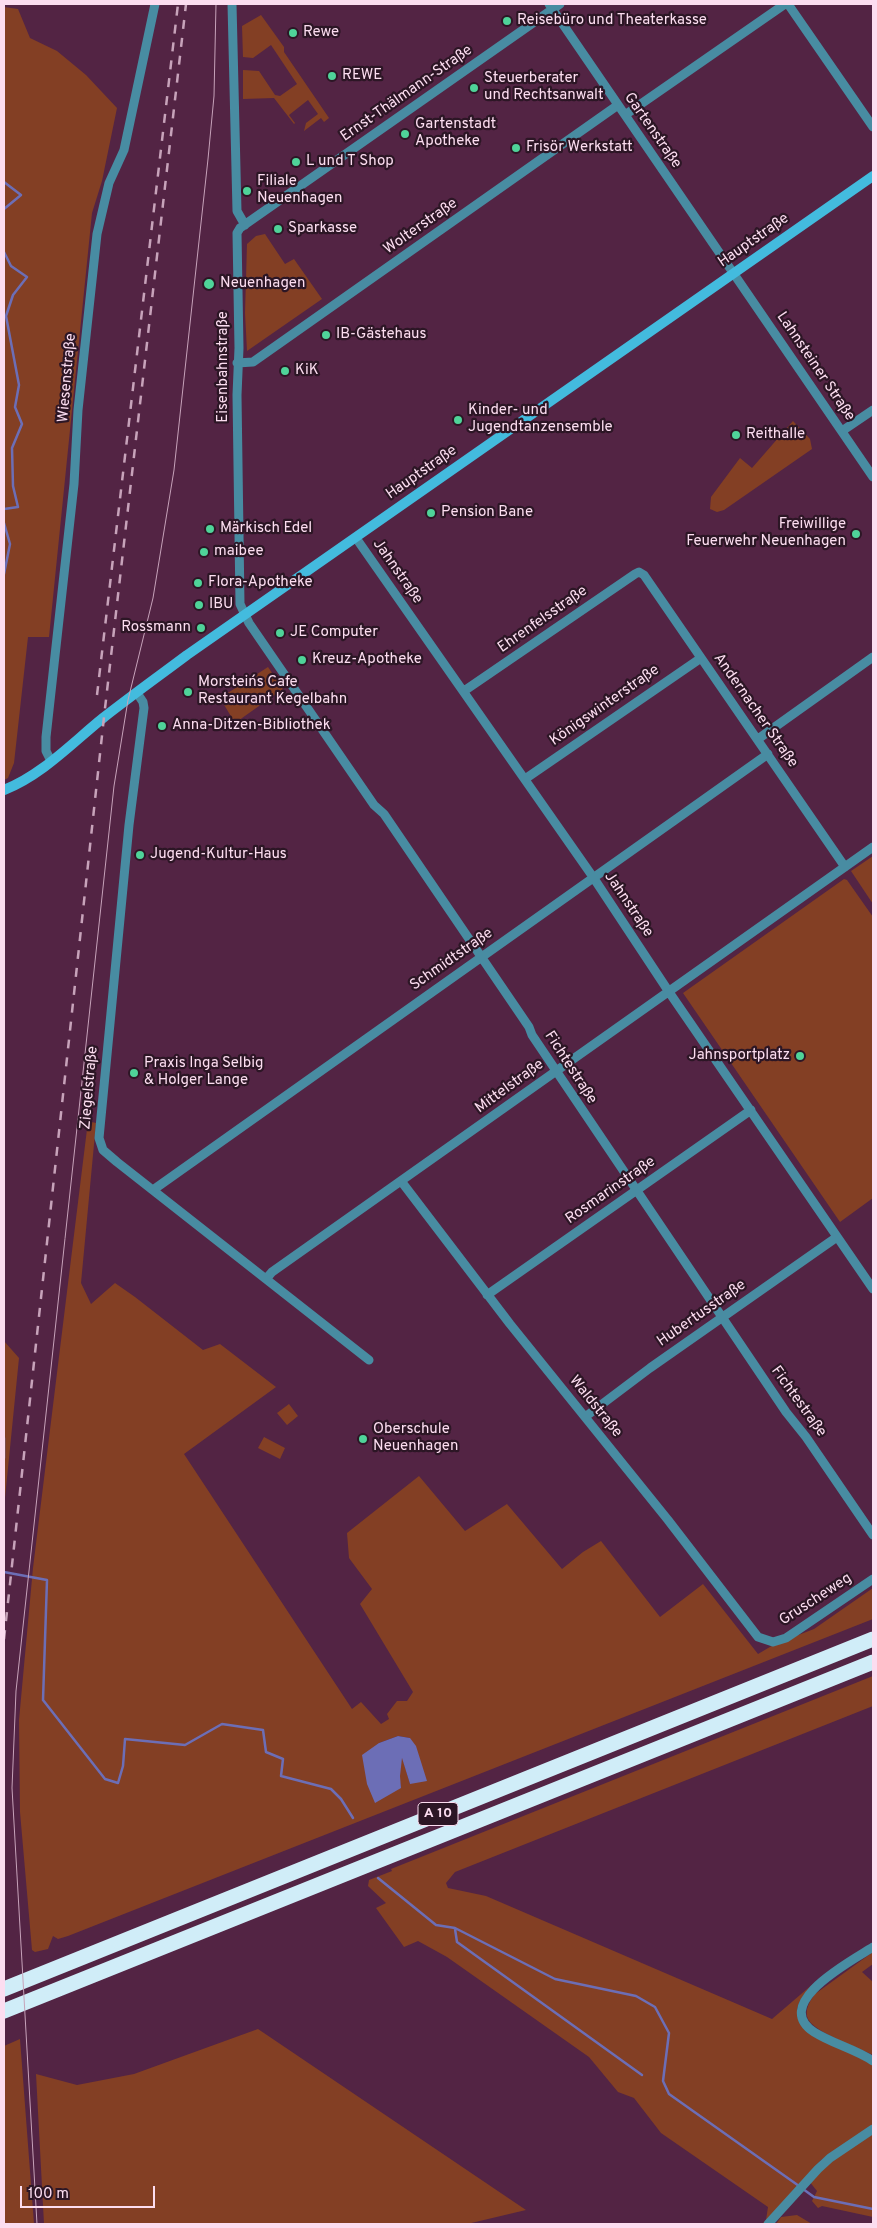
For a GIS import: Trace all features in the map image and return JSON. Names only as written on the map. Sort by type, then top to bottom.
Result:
[{"type":"highway","name":"A 10","points":[[4,1989],[873,1639]]},
{"type":"highway","name":"A 10","points":[[4,2011],[873,1662]]},
{"type":"main road","name":"Hauptstraße","points":[[4,790],[26,780],[137,693],[244,616],[873,176]]},
{"type":"street","name":"Wiesenstraße","points":[[51,761],[46,751],[46,737],[74,484],[78,410],[97,234],[109,184],[124,150],[155,4]]},
{"type":"street","points":[[232,4],[237,211],[245,225]]},
{"type":"street","points":[[625,115],[787,4],[873,127]]},
{"type":"street","name":"Ernst-Thälmann-Straße","points":[[245,225],[554,6]]},
{"type":"street","name":"Gartenstraße","points":[[554,6],[618,106],[734,274]]},
{"type":"street","name":"Wolterstraße","points":[[237,363],[253,362],[618,106]]},
{"type":"street","name":"Eisenbahnstraße","points":[[244,616],[240,604],[237,233],[245,225]]},
{"type":"street","name":"Lahnsteiner Straße","points":[[734,274],[873,477]]},
{"type":"street","points":[[842,431],[873,410]]},
{"type":"street","name":"Jahnstraße","points":[[356,538],[593,877],[669,992],[873,1289]]},
{"type":"street","name":"Ehrenfelsstraße","points":[[464,691],[639,572]]},
{"type":"street","name":"Andernacher Straße","points":[[639,572],[644,575],[845,867]]},
{"type":"street","name":"Fichtestraße","points":[[244,616],[481,956],[722,1317],[873,1535]]},
{"type":"street","points":[[758,739],[873,656]]},
{"type":"street","name":"Königswinterstraße","points":[[525,779],[701,658]]},
{"type":"street","name":"Ziegelstraße","points":[[137,693],[143,702],[144,708],[129,825],[99,1138],[103,1150],[369,1360]]},
{"type":"street","name":"Schmidtstraße","points":[[153,1190],[768,754]]},
{"type":"street","name":"Mittelstraße","points":[[266,1279],[272,1272],[873,847]]},
{"type":"street","name":"Rosmarinstraße","points":[[487,1295],[751,1110]]},
{"type":"street","name":"Waldstraße","points":[[401,1181],[487,1295],[668,1520],[750,1629],[758,1637],[773,1642]]},
{"type":"street","name":"Hubertusstraße","points":[[585,1417],[722,1317],[837,1237]]},
{"type":"street","name":"Gruscheweg","points":[[773,1642],[786,1638],[873,1579]]},
{"type":"street","points":[[873,1947],[814,1988],[804,2002],[802,2011],[805,2024],[814,2032],[860,2052],[873,2061]]},
{"type":"street","points":[[768,2224],[830,2158],[873,2129]]},
{"type":"shaded area","points":[[4,7],[18,9],[30,38],[57,51],[86,75],[117,108],[102,181],[92,213],[49,637],[28,637],[14,763],[8,778],[4,780]]},
{"type":"shaded area","points":[[261,15],[284,47],[284,52],[329,118],[324,122],[321,118],[304,131],[306,123],[318,114],[308,100],[289,115],[294,124],[274,98],[243,99],[243,70],[259,71],[275,95],[280,96],[297,84],[271,45],[253,58],[243,57],[242,26]]},
{"type":"shaded area","points":[[265,234],[285,264],[294,259],[322,299],[247,351],[245,313],[247,244],[256,236]]},
{"type":"shaded area","points":[[793,421],[810,439],[812,449],[724,510],[717,512],[710,509],[711,497],[740,458],[752,468]]},
{"type":"shaded area","points":[[268,667],[283,689],[235,723],[220,698]]},
{"type":"shaded area","points":[[873,856],[873,904],[851,871]]},
{"type":"shaded area","name":"Jahnsportplatz","points":[[844,879],[847,880],[873,917],[873,1198],[840,1222],[683,993]]},
{"type":"shaded area","points":[[88,1121],[96,1123],[81,1283],[91,1304],[115,1283],[203,1350],[220,1344],[276,1387],[184,1454],[352,1709],[361,1702],[381,1724],[389,1719],[387,1714],[397,1701],[407,1701],[413,1692],[360,1604],[372,1589],[349,1558],[347,1533],[419,1476],[465,1531],[507,1504],[562,1569],[583,1552],[601,1541],[660,1617],[703,1584],[758,1654],[775,1644],[814,1629],[873,1588],[873,1619],[68,1936],[58,1939],[53,1936],[48,1949],[35,1952],[32,1950],[20,1812],[19,1720],[33,1568]],"holes":[[[398,1736],[410,1738],[410,1784],[402,1756],[399,1776],[401,1788],[379,1743]]]},
{"type":"shaded area","points":[[4,1341],[19,1358],[4,1508]]},
{"type":"shaded area","points":[[289,1404],[298,1416],[287,1425],[277,1413]]},
{"type":"shaded area","points":[[264,1437],[285,1448],[280,1459],[258,1448]]},
{"type":"shaded area","points":[[873,1676],[873,1706],[455,1872],[446,1883],[448,1888],[486,1896],[772,2019],[814,1983],[804,1994],[799,2004],[798,2019],[810,2031],[873,2065],[873,2125],[821,2160],[769,2219],[762,2224],[766,2220],[768,2207],[661,2133],[634,2098],[618,2092],[589,2057],[447,1957],[418,1941],[404,1947],[376,1908],[386,1903],[368,1886],[369,1880],[392,1871],[391,1869]]},
{"type":"shaded area","points":[[873,1952],[873,1964],[862,1972],[873,1982],[873,2055],[819,2029],[808,2019],[807,2009],[815,1994]]},
{"type":"shaded area","points":[[258,2029],[526,2210],[467,2224],[44,2224],[36,2074],[77,2085],[134,2074]]},
{"type":"shaded area","points":[[20,2039],[34,2224],[4,2224],[4,2046]]},
{"type":"shaded area","points":[[873,2134],[873,2217],[822,2206],[818,2208],[812,2201],[817,2191],[809,2181],[838,2156]]},
{"type":"shaded area","points":[[797,2215],[812,2224],[776,2224],[781,2217]]},
{"type":"water","points":[[398,1736],[410,1738],[416,1746],[427,1781],[410,1784],[402,1758],[401,1788],[375,1803],[367,1784],[362,1755],[379,1743]]},
{"type":"waterway","points":[[4,182],[21,195],[4,209]]},
{"type":"waterway","points":[[4,252],[11,266],[27,277],[13,295],[6,316],[19,385],[15,407],[22,424],[12,448],[13,486],[18,507],[4,509]]},
{"type":"waterway","points":[[4,523],[10,544],[4,574]]},
{"type":"waterway","points":[[4,1438],[4,1458]]},
{"type":"waterway","points":[[4,1572],[47,1580],[43,1700],[105,1779],[118,1783],[123,1766],[125,1739],[185,1745],[222,1724],[263,1730],[266,1752],[283,1759],[281,1776],[331,1789],[341,1799],[353,1818]]},
{"type":"waterway","points":[[378,1878],[436,1925],[455,1928],[555,1979],[636,1996],[655,2007],[669,2033],[663,2081],[669,2094],[799,2186]]},
{"type":"waterway","points":[[455,1929],[457,1942],[642,2075]]},
{"type":"waterway","points":[[803,2189],[814,2197],[873,2209]]},
{"type":"tram line","points":[[37,2224],[12,1788],[16,1691],[114,786],[128,700],[153,598],[174,470],[214,96],[216,4]]},
{"type":"railway","points":[[97,695],[178,4]]},
{"type":"railway","points":[[4,1639],[104,717],[186,4]]},
{"type":"place","name":"Reisebüro und Theaterkasse","points":[[507,21]]},
{"type":"place","name":"Rewe","points":[[293,33]]},
{"type":"place","name":"REWE","points":[[332,76]]},
{"type":"place","name":"Steuerberater und Rechtsanwalt","points":[[474,88]]},
{"type":"place","name":"Gartenstadt Apotheke","points":[[405,134]]},
{"type":"place","name":"Frisör Werkstatt","points":[[516,148]]},
{"type":"place","name":"L und T Shop","points":[[296,162]]},
{"type":"place","name":"Filiale Neuenhagen","points":[[247,191]]},
{"type":"place","name":"Sparkasse","points":[[278,229]]},
{"type":"place","name":"Neuenhagen","points":[[209,284]]},
{"type":"place","name":"IB-Gästehaus","points":[[326,335]]},
{"type":"place","name":"KiK","points":[[285,371]]},
{"type":"place","name":"Kinder- und Jugendtanzensemble","points":[[458,420]]},
{"type":"place","name":"Reithalle","points":[[736,435]]},
{"type":"place","name":"Pension Bane","points":[[431,513]]},
{"type":"place","name":"Märkisch Edel","points":[[210,529]]},
{"type":"place","name":"Freiwillige Feuerwehr Neuenhagen","points":[[856,534]]},
{"type":"place","name":"maibee","points":[[204,552]]},
{"type":"place","name":"Flora-Apotheke","points":[[198,583]]},
{"type":"place","name":"IBU","points":[[199,605]]},
{"type":"place","name":"Rossmann","points":[[201,628]]},
{"type":"place","name":"JE Computer","points":[[280,633]]},
{"type":"place","name":"Kreuz-Apotheke","points":[[302,660]]},
{"type":"place","name":"Morstein´s Cafe Restaurant Kegelbahn","points":[[188,692]]},
{"type":"place","name":"Anna-Ditzen-Bibliothek","points":[[162,726]]},
{"type":"place","name":"Jugend-Kultur-Haus","points":[[140,855]]},
{"type":"place","name":"Jahnsportplatz","points":[[800,1056]]},
{"type":"place","name":"Praxis Inga Selbig & Holger Lange","points":[[134,1073]]},
{"type":"place","name":"Oberschule Neuenhagen","points":[[363,1439]]}]
